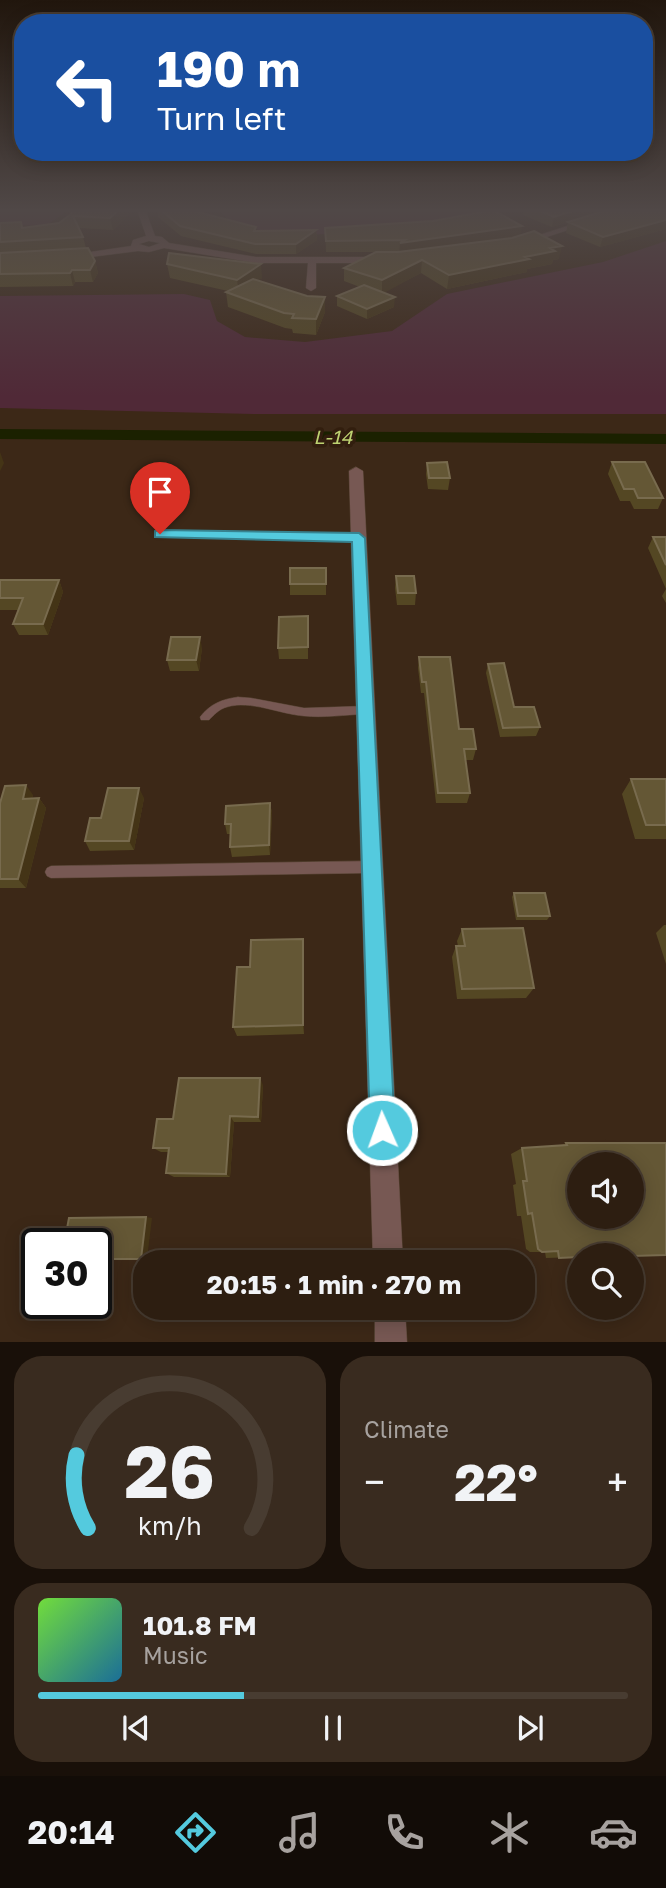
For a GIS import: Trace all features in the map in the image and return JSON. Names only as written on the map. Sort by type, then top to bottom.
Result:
[{"type":"street","points":[[311,288],[312,272]]},
{"type":"street","points":[[356,471],[388,1250]]},
{"type":"street","points":[[390,1320],[391,1342]]},
{"type":"lane","points":[[160,534],[359,538]]},
{"type":"lane","points":[[205,717],[214,706],[231,702],[255,703],[300,712],[365,710]]},
{"type":"lane","points":[[51,872],[372,867]]},
{"type":"shaded area","points":[[556,272],[666,272],[666,414],[253,414],[0,408],[0,296],[184,294],[210,300],[217,321],[245,337],[305,342],[392,331],[447,294]]},
{"type":"building","points":[[0,272],[71,272],[70,273],[0,274]]},
{"type":"building","points":[[200,272],[250,272],[237,280]]},
{"type":"building","points":[[355,272],[399,272],[382,280]]},
{"type":"building","points":[[443,272],[466,272],[449,275]]},
{"type":"building","points":[[253,279],[307,296],[325,297],[316,319],[292,318],[294,314],[284,313],[226,292]]},
{"type":"building","points":[[364,285],[395,297],[367,309],[337,296]]},
{"type":"building","points":[[447,462],[450,478],[429,478],[427,463]]},
{"type":"building","points":[[612,462],[645,462],[663,498],[638,498],[634,489],[624,489]]},
{"type":"building","points":[[653,537],[666,537],[666,565]]},
{"type":"building","points":[[290,568],[326,568],[326,584],[290,584]]},
{"type":"building","points":[[396,576],[414,576],[416,593],[398,593]]},
{"type":"building","points":[[0,580],[59,580],[43,624],[13,624],[23,598],[0,598]]},
{"type":"building","points":[[308,616],[308,647],[278,648],[279,617]]},
{"type":"building","points":[[171,637],[200,637],[196,660],[167,660]]},
{"type":"building","points":[[419,657],[450,657],[459,729],[473,729],[476,749],[464,749],[470,793],[438,793],[426,682],[422,682]]},
{"type":"building","points":[[504,663],[514,707],[534,707],[540,727],[503,728],[488,664]]},
{"type":"building","points":[[631,779],[666,779],[666,825],[646,825]]},
{"type":"building","points":[[26,785],[23,799],[39,798],[18,879],[0,879],[0,803],[5,786]]},
{"type":"building","points":[[108,788],[139,788],[129,841],[85,841],[90,818],[101,818]]},
{"type":"building","points":[[270,803],[269,845],[230,847],[231,824],[225,824],[226,806]]},
{"type":"building","points":[[514,893],[545,893],[550,916],[518,916]]},
{"type":"building","points":[[523,928],[534,988],[462,989],[456,946],[465,946],[462,929]]},
{"type":"building","points":[[303,939],[303,1025],[233,1027],[237,967],[250,967],[251,940]]},
{"type":"building","points":[[179,1078],[260,1078],[258,1117],[230,1116],[226,1174],[166,1173],[169,1148],[153,1148],[157,1119],[173,1119]]},
{"type":"building","points":[[566,1143],[666,1143],[666,1255],[644,1256],[644,1243],[567,1243],[567,1258],[559,1258],[558,1251],[542,1252],[538,1249],[532,1213],[528,1214],[522,1148],[567,1145]]},
{"type":"building","points":[[146,1217],[142,1250],[133,1250],[133,1259],[112,1259],[112,1228],[67,1228],[69,1218]]},
{"type":"waterway","name":"L-14","points":[[0,434],[666,439]]},
{"type":"route","points":[[160,534],[359,538],[382,1130]]}]
